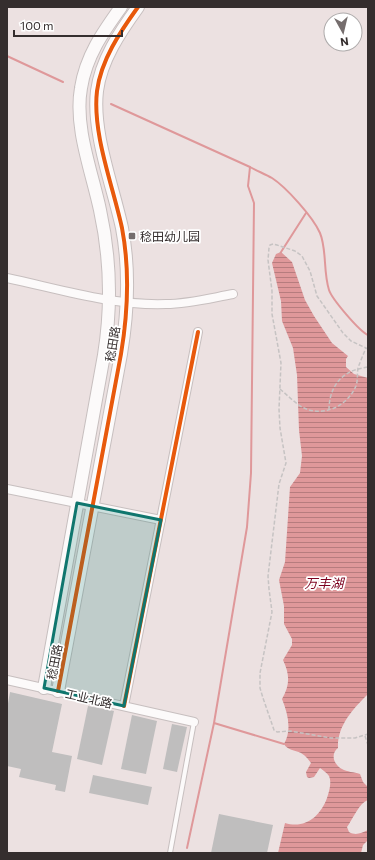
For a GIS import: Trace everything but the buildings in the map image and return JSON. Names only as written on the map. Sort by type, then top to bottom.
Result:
[{"type":"street","name":"稔田路","points":[[44,688],[104,355],[108,330],[110,300],[105,234],[83,139],[79,104],[81,87],[88,60],[97,42],[121,7]]},
{"type":"street","name":"稔田路","points":[[58,691],[122,344],[127,303],[125,245],[100,139],[97,100],[99,82],[105,62],[118,38],[138,7]]},
{"type":"street","points":[[7,278],[127,303],[184,303],[233,294]]},
{"type":"street","points":[[124,706],[198,332]]},
{"type":"street","points":[[7,489],[161,520]]},
{"type":"street","name":"工业北路","points":[[7,680],[194,722]]},
{"type":"lane","points":[[170,853],[194,722]]},
{"type":"path","points":[[280,389],[293,401],[309,410],[329,410],[338,407],[346,401],[357,384],[358,369],[367,348],[351,341],[343,333],[317,296],[310,271],[302,256],[296,251],[277,244],[270,245],[268,260],[272,291],[272,314],[281,363],[280,389],[280,428],[286,463],[279,484],[268,576],[268,589],[272,612],[260,673],[260,688],[274,730],[277,732],[290,731],[331,738],[355,738],[368,734]]},
{"type":"path","points":[[329,410],[329,399],[334,387],[342,377],[353,370],[368,367]]},
{"type":"path","points":[[365,736],[368,745]]},
{"type":"highlighted area","points":[[77,503],[161,520],[124,706],[44,688]]},
{"type":"water","name":"万丰湖","points":[[281,252],[292,262],[305,300],[314,316],[332,343],[348,356],[346,359],[346,367],[354,374],[368,378],[368,694],[347,718],[340,732],[338,748],[334,753],[335,762],[339,767],[346,771],[360,774],[363,782],[368,787],[368,800],[362,804],[347,827],[349,832],[354,834],[368,830],[368,840],[363,845],[361,853],[278,853],[285,823],[305,823],[316,816],[324,805],[330,787],[329,776],[320,768],[314,777],[307,777],[306,772],[311,763],[303,754],[289,749],[284,744],[288,733],[288,722],[282,699],[287,689],[288,675],[283,660],[292,645],[292,639],[284,624],[284,606],[279,580],[285,562],[290,487],[300,473],[302,456],[299,430],[297,375],[293,348],[282,321],[281,301],[272,263],[276,254]]},
{"type":"waterway","points":[[7,56],[63,82]]},
{"type":"waterway","points":[[111,104],[250,167],[278,182],[299,203],[317,226],[324,246],[326,275],[329,290],[340,307],[352,321],[368,335]]},
{"type":"waterway","points":[[187,848],[214,723],[247,527],[251,473],[254,203],[248,186],[250,167]]},
{"type":"waterway","points":[[281,252],[306,213]]},
{"type":"waterway","points":[[214,723],[284,744]]},
{"type":"cycle path","points":[[58,691],[121,354],[127,307],[125,244],[100,142],[96,107],[97,91],[107,57],[118,36],[138,7]]},
{"type":"cycle path","points":[[124,706],[198,332]]},
{"type":"place","name":"稔田幼儿园","points":[[132,236]]}]
